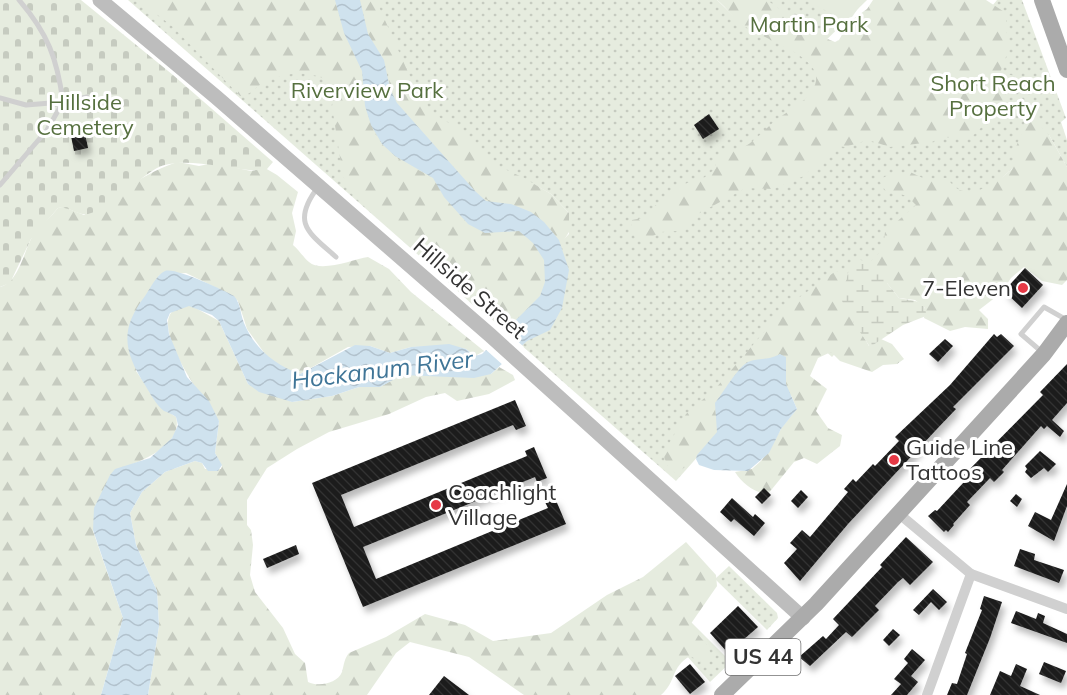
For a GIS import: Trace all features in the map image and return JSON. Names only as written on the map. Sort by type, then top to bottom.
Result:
[{"type":"main road","name":"Hillside Street","points":[[100,0],[490,335],[802,618]]},
{"type":"main road","points":[[1042,0],[1067,70]]},
{"type":"main road","name":"US 44","points":[[722,695],[802,618],[1044,354],[1067,321]]},
{"type":"street","points":[[898,513],[971,574],[1067,609]]},
{"type":"street","points":[[927,695],[971,574]]},
{"type":"lane","points":[[0,185],[47,130],[63,102],[58,64],[39,23],[19,0]]},
{"type":"lane","points":[[0,98],[27,105],[87,98]]},
{"type":"lane","points":[[319,186],[305,205],[303,223],[308,231],[336,257]]},
{"type":"lane","points":[[1044,354],[1022,334],[1044,307],[1067,321]]},
{"type":"green space","name":"Hillside Cemetery","points":[[0,0],[81,0],[173,75],[273,162],[267,169],[254,170],[189,163],[166,165],[148,174],[116,200],[99,210],[81,214],[66,208],[58,208],[31,239],[10,283],[0,287]]},
{"type":"green space","points":[[128,0],[717,0],[743,25],[799,53],[812,66],[901,116],[997,0],[1022,0],[1066,118],[1061,122],[1067,140],[1067,167],[1049,135],[893,277],[878,293],[884,300],[832,357],[797,325],[800,393],[742,407],[676,481]],"holes":[[[530,182],[551,194],[569,213],[569,234],[564,239]]]},
{"type":"green space","points":[[138,0],[335,0],[344,33],[362,71],[365,106],[374,132],[382,144],[398,159],[433,178],[458,214],[474,228],[488,233],[516,230],[532,241],[545,267],[546,277],[540,296],[511,326],[474,306],[364,205],[343,177],[332,106],[335,90],[333,84],[306,74],[287,75],[260,85],[249,94],[240,96],[172,26]]},
{"type":"green space","points":[[360,0],[376,0],[411,79],[432,113],[466,133],[496,165],[551,194],[569,213],[569,232],[564,240],[559,240],[544,222],[528,211],[481,198],[406,116],[390,89],[388,71],[368,34]]},
{"type":"green space","name":"Short Reach Property","points":[[717,0],[767,0],[813,33],[835,42],[839,40],[849,22],[867,9],[873,0],[986,0],[1006,13],[1006,30],[1010,46],[1000,73],[1016,76],[1016,80],[1006,92],[1002,106],[975,134],[965,139],[942,137],[932,142],[890,147],[868,140],[845,147],[837,146],[804,176],[773,189],[746,188],[694,216],[677,231],[661,232],[645,240],[636,239],[631,230],[632,220],[643,218],[663,199],[689,182],[707,176],[716,168],[715,159],[721,151],[738,149],[749,144],[805,99],[815,84],[815,72],[807,62],[794,52],[744,26]]},
{"type":"green space","name":"Martin Park","points":[[733,0],[867,0],[812,54]]},
{"type":"green space","points":[[805,0],[864,0],[852,17],[842,19]]},
{"type":"green space","points":[[1032,117],[1049,135],[1067,167],[1067,280],[1062,285],[1042,281],[1024,267],[1011,278],[1001,293],[979,310],[988,319],[988,329],[965,327],[950,331],[924,318],[925,308],[915,300],[899,298],[870,262],[883,249],[885,232],[916,205],[907,196],[885,190],[879,180],[890,174],[910,172],[925,179],[946,178],[960,190],[967,192],[981,189],[1012,169],[1016,147],[1027,120]]},
{"type":"green space","points":[[178,162],[199,166],[213,163],[251,171],[265,168],[277,175],[298,192],[292,213],[296,231],[293,245],[309,262],[314,265],[329,266],[368,257],[389,269],[411,292],[484,351],[475,356],[466,349],[452,346],[411,347],[390,353],[370,346],[348,347],[300,374],[279,367],[268,358],[247,329],[238,301],[227,293],[186,273],[159,275],[136,371],[160,406],[176,417],[177,427],[173,437],[156,452],[115,470],[93,531],[123,618],[101,695],[0,695],[0,287],[12,279],[35,232],[58,208],[64,207],[84,215],[155,171]]},
{"type":"green space","points":[[856,259],[870,262],[899,298],[924,306],[926,316],[903,325],[870,347],[846,311],[839,293],[846,281],[850,265]]},
{"type":"green space","points":[[836,271],[847,275],[839,293],[869,346],[881,339],[892,344],[904,359],[897,364],[883,365],[872,372],[840,361],[831,352],[818,358],[810,376],[827,389],[816,411],[828,428],[842,435],[840,446],[817,464],[804,458],[794,462],[768,494],[749,487],[735,472],[752,469],[762,460],[783,426],[797,409],[786,384],[787,363],[780,354],[747,362],[739,369],[715,405],[717,427],[714,438],[699,455],[676,474],[668,467],[663,454],[686,414],[715,389],[764,332],[776,314]]},
{"type":"green space","points":[[192,306],[219,321],[248,384],[292,402],[332,396],[359,387],[380,387],[401,375],[491,374],[499,367],[513,375],[515,380],[489,394],[457,401],[445,393],[426,397],[389,414],[329,432],[267,468],[247,500],[247,525],[251,530],[253,545],[250,575],[255,592],[283,628],[295,654],[305,663],[308,682],[322,684],[332,682],[340,676],[349,653],[386,637],[425,614],[465,625],[493,641],[551,633],[607,595],[643,577],[686,542],[716,575],[717,586],[690,625],[708,646],[711,656],[703,663],[690,656],[679,665],[661,695],[524,695],[469,657],[410,642],[396,653],[367,695],[148,695],[159,626],[157,591],[136,545],[130,513],[142,492],[165,472],[195,461],[202,463],[205,469],[221,469],[222,466],[215,453],[219,421],[188,376],[177,356],[170,336],[168,320],[175,309]]},
{"type":"green space","points":[[729,566],[777,613],[778,618],[767,630],[715,579]]},
{"type":"green space","points":[[680,611],[731,662],[710,682],[662,628]]},
{"type":"water","name":"Hockanum River","points":[[335,0],[360,0],[368,34],[384,60],[390,89],[397,103],[475,191],[486,201],[511,204],[531,212],[544,222],[559,240],[569,270],[562,308],[550,330],[527,341],[491,374],[474,378],[402,375],[380,387],[359,387],[332,396],[292,402],[259,392],[248,384],[219,321],[212,315],[189,306],[170,313],[167,320],[169,334],[187,377],[209,401],[219,421],[215,453],[222,465],[218,471],[208,471],[202,463],[195,461],[165,472],[142,492],[130,513],[136,545],[157,591],[159,626],[148,695],[101,695],[123,618],[93,530],[94,508],[115,469],[150,458],[172,438],[178,425],[176,417],[164,411],[153,399],[132,361],[127,340],[131,319],[159,275],[165,271],[178,272],[234,296],[253,340],[282,366],[300,374],[355,345],[370,346],[390,353],[411,347],[449,344],[466,349],[475,356],[482,354],[540,296],[545,282],[544,260],[533,243],[519,231],[485,233],[468,224],[444,197],[433,178],[395,156],[382,144],[371,125],[365,106],[362,71],[344,33]]},
{"type":"water","points":[[780,354],[786,357],[786,384],[797,409],[781,429],[769,453],[748,471],[714,470],[699,465],[697,455],[717,432],[715,403],[731,381],[748,362]]},
{"type":"pier","points":[[504,329],[524,347],[504,366],[484,348]]},
{"type":"building","points":[[709,114],[719,129],[703,139],[694,125]]},
{"type":"building","points":[[84,128],[88,148],[74,151],[70,131]]},
{"type":"building","name":"7-Eleven","points":[[1025,268],[1043,285],[1022,308],[1004,291]]},
{"type":"building","points":[[994,334],[997,337],[1001,334],[1014,346],[953,407],[956,409],[848,524],[800,581],[784,563],[797,549],[790,543],[802,530],[810,537],[848,492],[844,489],[853,479],[856,482],[873,464],[875,466],[899,441],[895,437],[950,385]]},
{"type":"building","points":[[945,339],[953,346],[938,362],[929,354]]},
{"type":"building","points":[[1067,364],[1067,403],[1052,420],[1064,431],[1060,437],[1047,426],[1044,429],[1041,426],[1002,470],[1004,472],[994,482],[990,478],[967,502],[970,505],[954,525],[948,532],[946,530],[944,532],[928,516],[935,510],[937,511],[964,482],[960,479],[1043,395],[1040,392]]},
{"type":"building","name":"Coachlight Village","points":[[515,400],[526,426],[516,430],[513,425],[341,495],[354,527],[527,456],[525,451],[534,447],[547,478],[537,482],[535,477],[363,547],[376,579],[548,508],[545,502],[555,498],[566,524],[363,607],[312,483]]},
{"type":"building","points":[[1040,451],[1056,464],[1048,472],[1044,468],[1031,478],[1025,472],[1027,469],[1025,466]]},
{"type":"building","points":[[1067,484],[1067,506],[1054,541],[1028,526],[1035,512],[1051,520]]},
{"type":"building","points":[[764,488],[771,495],[762,504],[755,497]]},
{"type":"building","points":[[801,490],[808,497],[798,508],[791,501]]},
{"type":"building","points":[[1016,494],[1022,499],[1017,507],[1010,501]]},
{"type":"building","points":[[732,498],[753,517],[755,514],[765,523],[754,536],[734,519],[731,522],[720,512]]},
{"type":"building","points":[[906,537],[933,562],[910,585],[903,578],[898,582],[875,606],[879,610],[852,637],[846,632],[810,666],[799,657],[823,636],[826,639],[839,625],[833,619],[882,567],[880,565]]},
{"type":"building","points":[[296,545],[299,554],[267,568],[263,559]]},
{"type":"building","points":[[1020,549],[1035,554],[1034,560],[1064,570],[1059,583],[1014,566]]},
{"type":"building","points":[[933,589],[947,602],[939,610],[931,602],[919,615],[913,610]]},
{"type":"building","points":[[984,596],[1002,602],[990,638],[967,695],[947,695],[952,683],[957,684],[967,654],[965,653],[982,610],[980,609]]},
{"type":"building","points":[[738,606],[758,627],[728,653],[710,633]]},
{"type":"building","points":[[1016,611],[1036,619],[1038,613],[1045,616],[1043,623],[1067,634],[1067,643],[1011,623]]},
{"type":"building","points":[[893,629],[900,635],[889,646],[883,640]]},
{"type":"building","points":[[912,649],[925,660],[911,676],[918,682],[907,695],[891,695],[901,684],[894,679],[908,663],[904,659]]},
{"type":"building","points":[[1044,662],[1066,671],[1061,683],[1039,674]]},
{"type":"building","points":[[690,664],[705,682],[690,694],[675,676]]},
{"type":"building","points":[[1016,664],[1027,669],[1020,686],[1040,695],[990,695],[1000,671],[1011,676]]},
{"type":"building","points":[[444,676],[469,695],[429,695]]},
{"type":"place","name":"7-Eleven","points":[[1023,288]]},
{"type":"place","name":"Guide Line Tattoos","points":[[894,460]]},
{"type":"place","name":"Coachlight Village","points":[[436,505]]},
{"type":"park label","name":"Riverview Park","points":[[367,90]]}]
